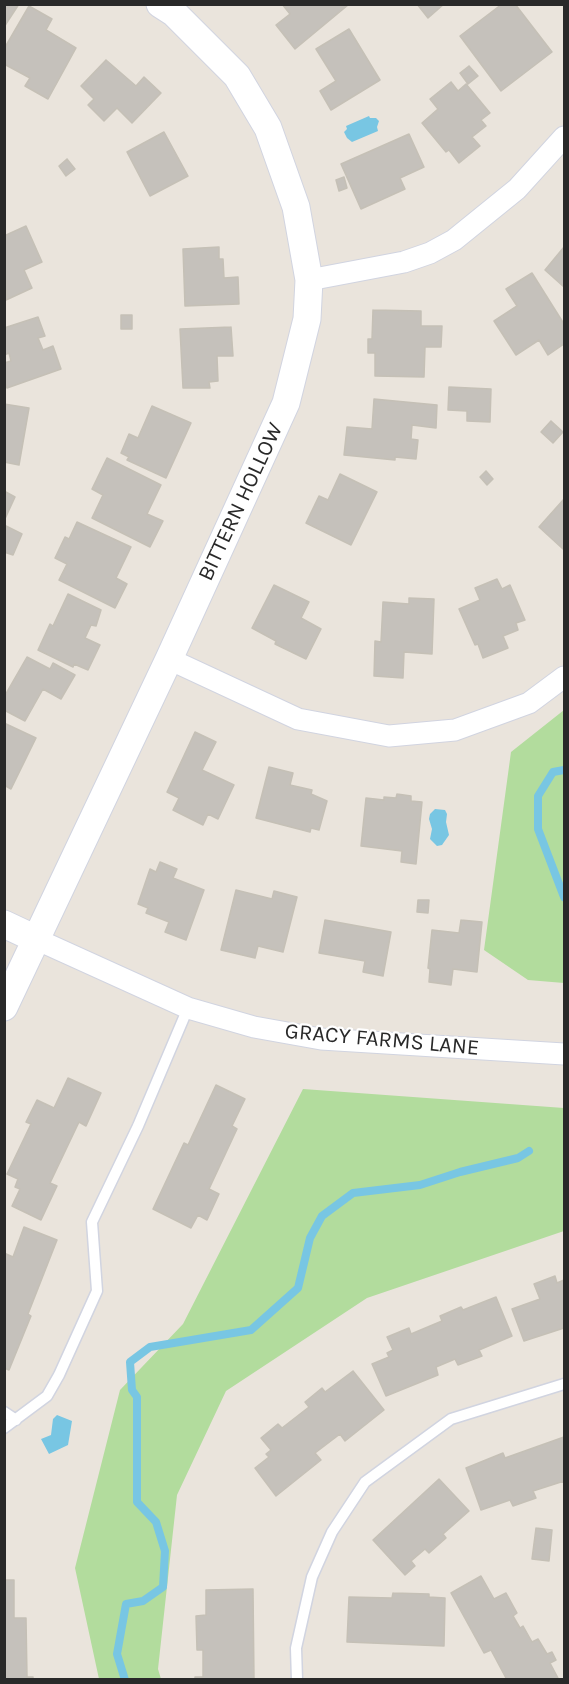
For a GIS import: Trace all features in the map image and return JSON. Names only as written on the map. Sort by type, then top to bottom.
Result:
[{"type":"street","name":"BITTERN HOLLOW","points":[[4,1007],[38,940],[286,403],[307,319],[309,280],[296,207],[268,128],[237,76],[174,13],[160,4]]},
{"type":"street","points":[[309,280],[404,262],[430,253],[454,240],[517,189],[564,137]]},
{"type":"street","points":[[169,659],[298,719],[389,736],[455,730],[529,703],[564,677]]},
{"type":"street","name":"GRACY FARMS LANE","points":[[4,924],[188,1008],[254,1027],[321,1039],[564,1054]]},
{"type":"lane","points":[[4,1428],[47,1396],[59,1375],[97,1291],[92,1222],[138,1126],[188,1008]]},
{"type":"lane","points":[[297,1680],[296,1648],[312,1577],[332,1532],[365,1482],[451,1419],[564,1384]]},
{"type":"lane","points":[[4,1412],[16,1419]]},
{"type":"green space","points":[[564,710],[564,983],[528,980],[484,950],[511,752]]},
{"type":"green space","points":[[303,1089],[564,1108],[564,1231],[367,1298],[226,1391],[177,1495],[158,1669],[161,1679],[99,1679],[75,1568],[120,1390],[183,1324]]},
{"type":"water","points":[[369,116],[379,121],[378,131],[352,142],[347,138],[344,132],[347,129],[346,126]]},
{"type":"water","points":[[435,809],[445,810],[449,835],[442,845],[437,846],[430,839],[432,829],[429,819]]},
{"type":"water","points":[[57,1415],[72,1421],[68,1445],[49,1454],[41,1439],[51,1435],[53,1419]]},
{"type":"building","points":[[4,4],[19,4],[4,27]]},
{"type":"building","points":[[282,4],[348,5],[295,49],[276,25],[290,14]]},
{"type":"building","points":[[417,4],[444,4],[428,18]]},
{"type":"building","points":[[502,4],[515,4],[552,52],[501,91],[460,36]]},
{"type":"building","points":[[29,6],[52,19],[46,30],[76,48],[48,99],[25,86],[30,78],[4,64],[4,49]]},
{"type":"building","points":[[349,29],[380,80],[331,110],[320,91],[336,81],[316,49]]},
{"type":"building","points":[[106,60],[136,86],[144,77],[161,93],[132,123],[117,108],[104,121],[88,105],[94,99],[81,86]]},
{"type":"building","points":[[469,66],[478,76],[468,84],[460,73]]},
{"type":"building","points":[[451,82],[458,91],[466,84],[490,113],[481,120],[486,126],[472,137],[480,146],[459,163],[449,150],[446,152],[422,123],[438,109],[430,99]]},
{"type":"building","points":[[164,132],[188,176],[150,196],[127,152]]},
{"type":"building","points":[[409,134],[424,167],[400,178],[405,189],[361,209],[341,164]]},
{"type":"building","points":[[67,159],[75,169],[66,176],[59,166]]},
{"type":"building","points":[[344,177],[347,188],[339,191],[336,180]]},
{"type":"building","points":[[26,226],[42,262],[24,270],[32,288],[6,300],[4,236]]},
{"type":"building","points":[[219,247],[219,259],[223,259],[224,278],[238,277],[239,304],[185,306],[183,249]]},
{"type":"building","points":[[564,247],[564,287],[545,270]]},
{"type":"building","points":[[532,273],[564,324],[564,344],[548,355],[539,340],[516,355],[494,321],[517,306],[506,289]]},
{"type":"building","points":[[373,310],[421,311],[421,326],[442,326],[441,347],[425,347],[424,377],[375,376],[375,353],[368,353],[368,339],[372,339]]},
{"type":"building","points":[[121,315],[132,315],[132,329],[121,329]]},
{"type":"building","points":[[38,317],[45,336],[38,338],[43,350],[53,346],[61,369],[7,388],[4,379],[4,363],[11,361],[9,353],[4,355],[4,328]]},
{"type":"building","points":[[231,327],[233,356],[217,356],[218,381],[209,382],[210,388],[183,388],[180,329]]},
{"type":"building","points":[[449,387],[491,389],[490,422],[467,421],[467,411],[448,410]]},
{"type":"building","points":[[374,399],[437,405],[436,428],[412,425],[411,439],[418,440],[416,459],[395,457],[395,460],[344,455],[347,427],[372,429]]},
{"type":"building","points":[[4,404],[29,408],[19,465],[4,462]]},
{"type":"building","points":[[152,406],[191,423],[166,478],[127,460],[129,457],[121,453],[129,434],[138,438]]},
{"type":"building","points":[[551,421],[563,432],[553,443],[541,432]]},
{"type":"building","points":[[107,458],[161,485],[147,514],[163,521],[150,547],[92,518],[103,495],[92,489]]},
{"type":"building","points":[[486,471],[493,479],[487,485],[480,477]]},
{"type":"building","points":[[340,474],[377,492],[351,545],[306,523],[319,496],[328,500]]},
{"type":"building","points":[[4,491],[15,497],[4,521]]},
{"type":"building","points":[[564,499],[564,547],[563,549],[539,527]]},
{"type":"building","points":[[77,522],[131,547],[116,578],[127,584],[115,608],[59,580],[67,564],[55,558],[65,537],[69,539]]},
{"type":"building","points":[[4,525],[22,534],[13,555],[4,552]]},
{"type":"building","points":[[497,579],[502,589],[510,585],[525,620],[516,623],[518,630],[503,636],[508,648],[483,658],[459,609],[480,600],[475,588]]},
{"type":"building","points":[[274,585],[309,602],[301,618],[321,629],[306,659],[275,644],[276,641],[252,628]]},
{"type":"building","points":[[68,594],[101,610],[96,626],[91,625],[85,638],[100,645],[88,670],[74,664],[73,667],[38,650],[50,624],[53,626]]},
{"type":"building","points":[[409,598],[434,599],[432,654],[404,652],[403,678],[374,676],[375,641],[381,642],[383,602],[409,604]]},
{"type":"building","points":[[27,657],[50,669],[53,663],[75,675],[61,699],[43,689],[25,721],[4,710],[4,697]]},
{"type":"building","points":[[4,723],[36,738],[11,789],[4,785]]},
{"type":"building","points":[[195,732],[216,742],[202,770],[234,785],[218,819],[208,814],[203,825],[173,810],[179,798],[167,792]]},
{"type":"building","points":[[269,767],[293,773],[290,785],[312,790],[311,794],[327,801],[319,830],[311,828],[310,832],[256,818]]},
{"type":"building","points":[[397,794],[411,796],[411,801],[422,802],[416,864],[401,862],[402,851],[361,846],[366,798],[384,800],[384,797],[396,798]]},
{"type":"building","points":[[160,862],[177,869],[173,878],[204,890],[186,940],[165,932],[169,922],[146,913],[148,908],[138,904],[150,869],[156,872]]},
{"type":"building","points":[[236,890],[272,899],[274,891],[297,897],[283,952],[258,946],[255,958],[221,950]]},
{"type":"building","points":[[418,900],[429,900],[428,913],[417,912]]},
{"type":"building","points":[[325,920],[391,932],[383,976],[363,972],[365,961],[319,953]]},
{"type":"building","points":[[461,920],[482,922],[477,972],[453,969],[451,985],[429,982],[430,969],[428,968],[432,930],[459,933]]},
{"type":"building","points":[[68,1078],[101,1093],[86,1126],[79,1122],[50,1183],[57,1186],[41,1220],[12,1206],[20,1189],[15,1187],[18,1179],[7,1174],[31,1124],[26,1122],[37,1100],[54,1108]]},
{"type":"building","points":[[216,1085],[245,1099],[232,1126],[237,1129],[209,1189],[219,1194],[207,1220],[198,1215],[191,1228],[153,1209],[184,1143],[188,1145]]},
{"type":"building","points":[[24,1227],[57,1240],[28,1314],[31,1316],[9,1370],[4,1368],[4,1253],[13,1257]]},
{"type":"building","points":[[555,1276],[557,1283],[564,1280],[564,1328],[524,1341],[512,1309],[540,1299],[534,1284]]},
{"type":"building","points":[[496,1297],[512,1336],[479,1350],[482,1356],[458,1365],[455,1359],[436,1367],[438,1375],[386,1396],[372,1364],[389,1357],[387,1353],[393,1350],[387,1337],[409,1328],[411,1334],[442,1321],[440,1316]]},
{"type":"building","points":[[353,1371],[384,1410],[345,1441],[340,1434],[315,1453],[321,1460],[276,1496],[255,1468],[269,1457],[266,1454],[271,1450],[261,1438],[278,1424],[282,1428],[309,1407],[305,1402],[322,1388],[325,1392]]},
{"type":"building","points":[[564,1437],[564,1481],[533,1491],[536,1498],[513,1506],[510,1500],[481,1510],[466,1468],[503,1453],[505,1458]]},
{"type":"building","points":[[439,1479],[469,1511],[443,1534],[446,1538],[429,1553],[425,1549],[411,1561],[415,1566],[405,1575],[373,1540]]},
{"type":"building","points":[[536,1528],[552,1530],[549,1561],[532,1559]]},
{"type":"building","points":[[481,1576],[494,1599],[506,1593],[517,1613],[513,1616],[520,1628],[523,1626],[532,1642],[538,1639],[547,1654],[552,1652],[556,1660],[550,1663],[559,1680],[507,1680],[491,1650],[484,1653],[451,1593]]},
{"type":"building","points":[[4,1580],[14,1580],[14,1618],[26,1618],[27,1677],[33,1677],[33,1680],[4,1680]]},
{"type":"building","points":[[253,1589],[254,1680],[195,1680],[195,1677],[203,1677],[203,1650],[197,1650],[196,1616],[206,1615],[206,1590]]},
{"type":"building","points":[[393,1593],[429,1594],[429,1597],[445,1598],[444,1646],[347,1642],[349,1597],[392,1598]]},
{"type":"waterway","points":[[564,770],[553,772],[538,796],[538,829],[564,897]]},
{"type":"waterway","points":[[125,1680],[117,1654],[126,1604],[143,1601],[163,1587],[165,1551],[156,1522],[137,1502],[137,1397],[132,1390],[130,1362],[150,1347],[251,1330],[298,1288],[310,1238],[322,1216],[353,1193],[420,1185],[460,1172],[518,1158],[529,1151]]}]
